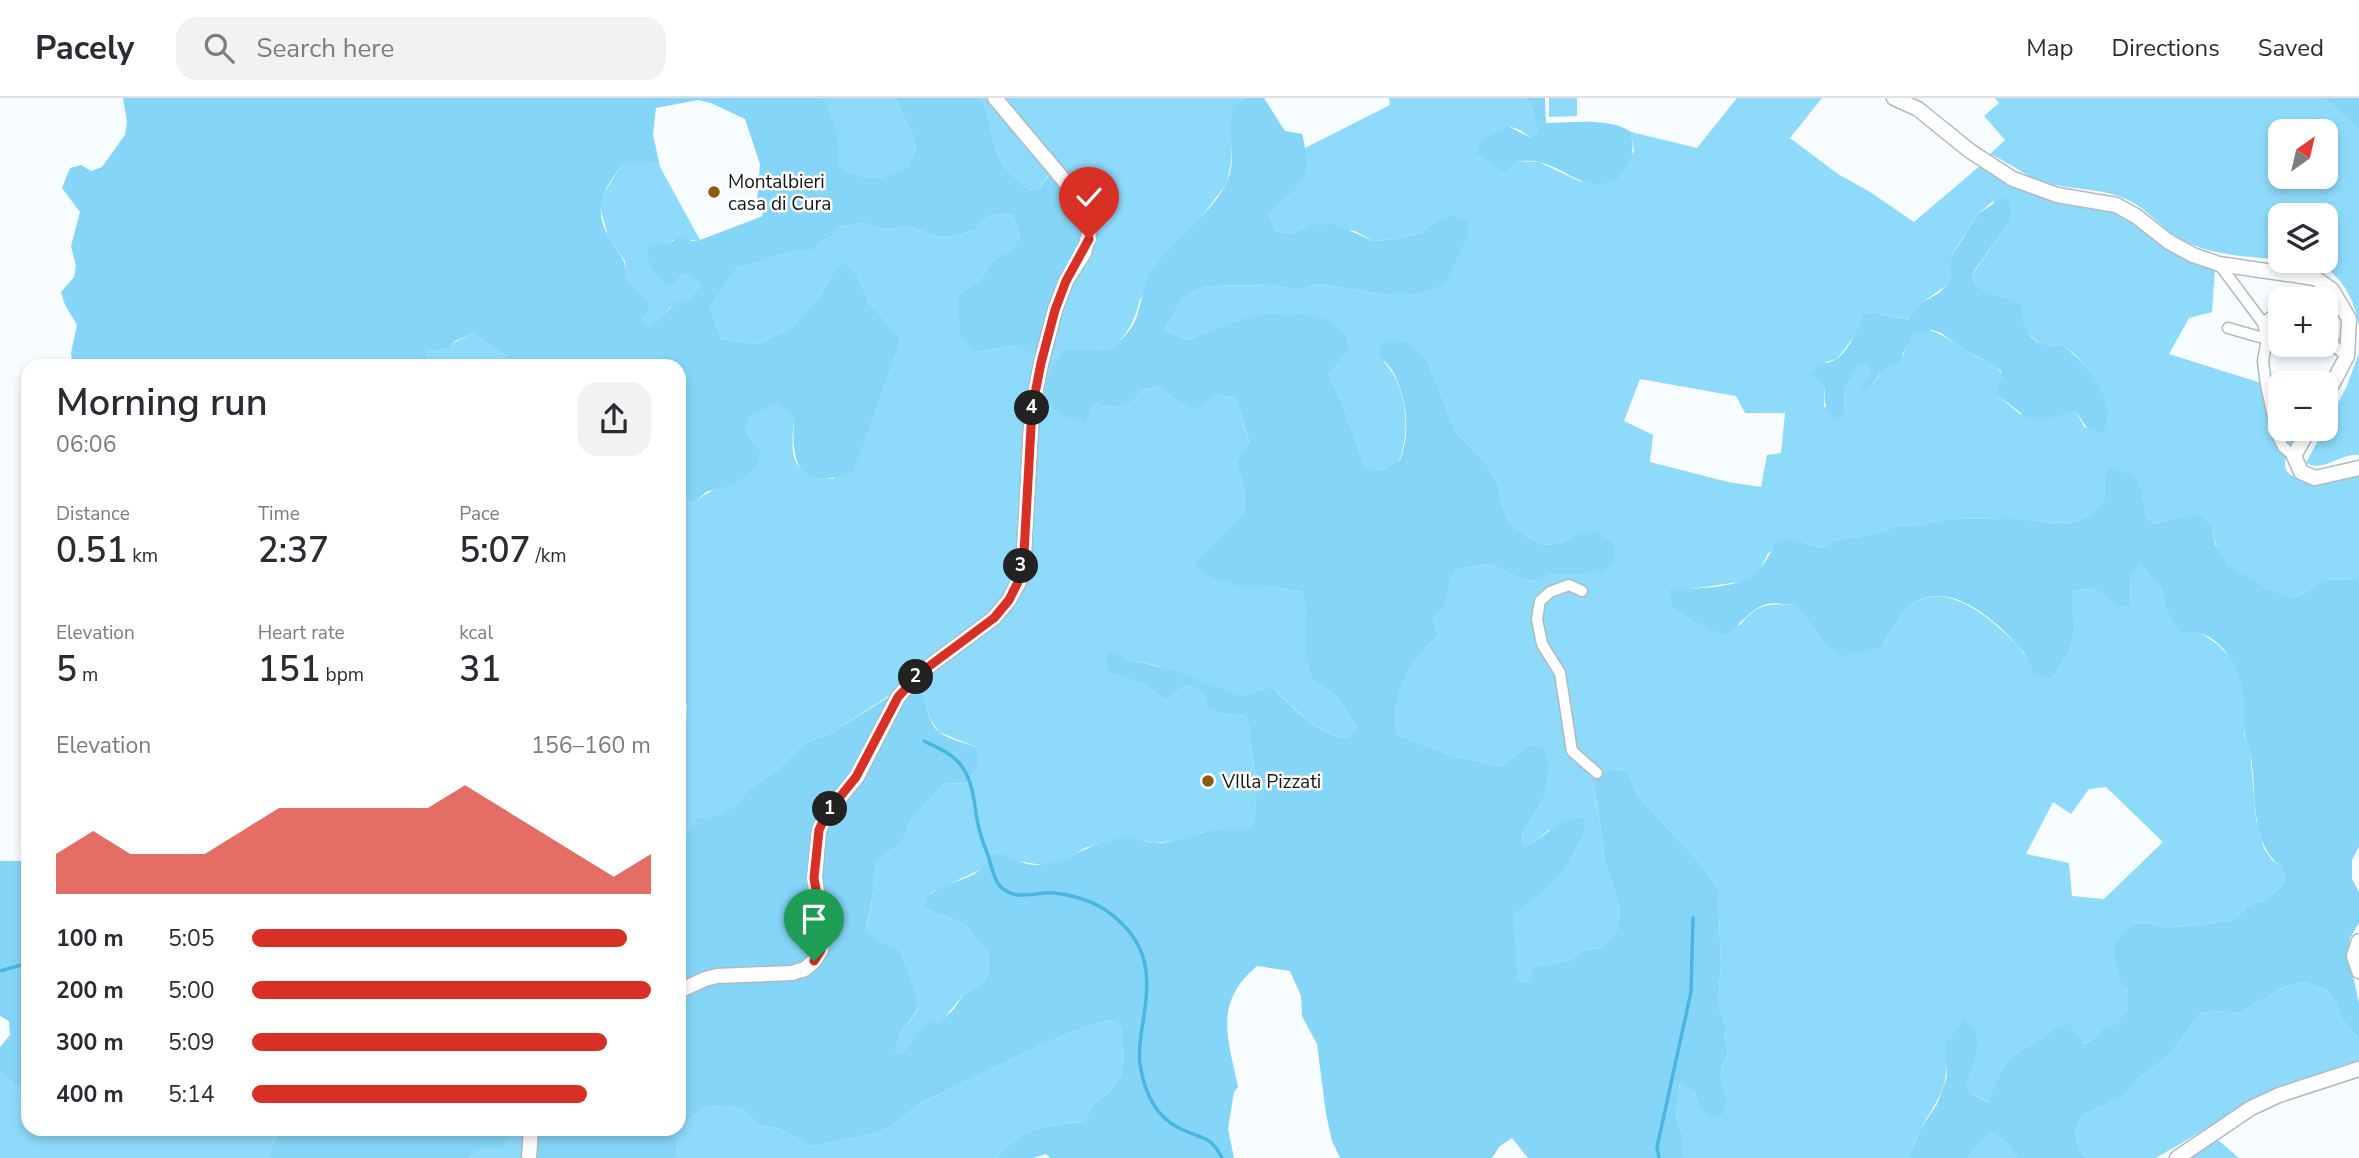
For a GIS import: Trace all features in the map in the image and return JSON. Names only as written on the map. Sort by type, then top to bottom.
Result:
[{"type":"street","points":[[686,988],[717,976],[792,973],[805,969],[814,961],[821,950],[823,932],[814,878],[819,830],[827,813],[856,777],[898,697],[920,673],[994,618],[1009,600],[1018,582],[1024,553],[1032,409],[1041,363],[1055,310],[1066,281],[1084,253],[1090,229],[1087,216],[1073,191],[995,98]]},
{"type":"street","points":[[1894,98],[1918,109],[1970,151],[2013,179],[2057,195],[2116,205],[2136,216],[2169,242],[2193,255],[2219,264],[2315,278],[2332,290],[2349,319],[2347,356],[2338,373]]},
{"type":"street","points":[[2219,264],[2263,323],[2267,340],[2263,362],[2277,434],[2283,447],[2294,456],[2301,472],[2315,478],[2359,468]]},
{"type":"street","points":[[2263,323],[2268,319]]},
{"type":"street","points":[[2228,328],[2267,340]]},
{"type":"street","points":[[2338,349],[2347,356]]},
{"type":"street","points":[[2294,456],[2302,441]]},
{"type":"street","points":[[1582,591],[1569,585],[1550,592],[1539,601],[1537,619],[1542,644],[1560,673],[1572,751],[1597,773]]},
{"type":"street","points":[[2359,942],[2354,956],[2359,971]]},
{"type":"street","points":[[2177,1158],[2251,1108],[2279,1095],[2359,1069]]},
{"type":"street","points":[[529,1158],[531,1136]]},
{"type":"shaded area","points":[[123,98],[822,98],[836,127],[840,166],[857,175],[882,177],[908,167],[916,150],[914,139],[895,98],[980,98],[988,115],[997,153],[1004,165],[1030,190],[1040,187],[1051,173],[1082,214],[1085,232],[1079,251],[1056,282],[1037,356],[1016,346],[975,352],[960,335],[958,294],[980,280],[994,259],[1013,250],[1020,236],[1012,214],[991,215],[974,230],[942,238],[909,227],[882,229],[863,223],[838,227],[833,236],[821,241],[813,251],[794,252],[738,267],[710,308],[722,339],[757,344],[790,329],[820,296],[843,262],[858,277],[870,304],[901,341],[864,445],[851,473],[833,478],[819,478],[808,475],[801,469],[794,448],[794,417],[777,402],[750,417],[746,432],[762,452],[756,466],[732,485],[706,492],[694,503],[686,500],[686,359],[510,359],[473,334],[455,341],[448,349],[428,351],[425,359],[71,359],[77,325],[61,292],[74,277],[76,266],[71,246],[80,212],[62,188],[70,168],[81,165],[91,171],[102,167],[125,135],[127,122]],"holes":[[[698,100],[745,119],[760,164],[757,201],[763,216],[700,240],[691,241],[683,235],[666,245],[657,242],[648,246],[650,265],[656,275],[671,287],[685,273],[701,285],[687,300],[675,304],[659,320],[648,326],[642,319],[648,310],[648,301],[627,280],[623,260],[603,225],[601,206],[606,189],[623,164],[652,163],[660,167],[653,134],[656,108]]]},
{"type":"shaded area","points":[[822,98],[895,98],[914,139],[916,150],[909,167],[891,175],[866,177],[840,166]]},
{"type":"shaded area","points":[[980,98],[1246,98],[1234,105],[1231,163],[1227,183],[1140,299],[1133,321],[1122,338],[1111,349],[1063,351],[1046,380],[1090,413],[1095,403],[1114,407],[1128,403],[1142,391],[1159,386],[1172,397],[1217,395],[1236,399],[1249,443],[1236,462],[1244,490],[1245,511],[1203,553],[1244,587],[1302,592],[1306,612],[1306,659],[1312,680],[1336,696],[1357,728],[1348,738],[1327,732],[1306,719],[1271,686],[1243,696],[1158,666],[1131,660],[1117,652],[1108,671],[1149,687],[1165,700],[1187,685],[1204,693],[1223,714],[1247,716],[1256,790],[1254,818],[1250,829],[1203,832],[1183,840],[1152,843],[1128,836],[1085,848],[1048,866],[1017,861],[1006,854],[980,870],[932,892],[924,908],[966,925],[989,955],[988,975],[982,984],[964,994],[938,1023],[929,1024],[914,1037],[902,1053],[893,1053],[900,1035],[918,1009],[904,959],[898,948],[883,944],[865,930],[876,861],[901,844],[911,820],[944,784],[966,783],[976,747],[939,732],[930,719],[920,685],[893,693],[833,732],[803,744],[776,771],[748,789],[737,804],[719,817],[697,818],[686,833],[686,500],[694,503],[713,490],[748,473],[762,452],[746,432],[750,417],[777,401],[794,417],[793,453],[800,468],[818,477],[833,479],[864,445],[901,341],[870,304],[858,277],[831,276],[820,296],[790,329],[757,344],[722,339],[710,308],[738,267],[794,252],[813,251],[821,241],[833,236],[838,227],[863,223],[882,229],[909,227],[942,238],[974,230],[991,215],[1012,214],[1020,236],[1013,251],[994,259],[980,280],[958,294],[975,352],[1016,346],[1049,306],[1056,282],[1068,268],[1050,173],[1040,187],[1030,190],[1014,176],[997,153]]},
{"type":"shaded area","points":[[1246,98],[1264,98],[1285,131],[1302,134],[1307,163],[1305,173],[1296,188],[1268,214],[1276,231],[1291,234],[1309,225],[1335,224],[1373,241],[1421,233],[1436,221],[1452,215],[1468,220],[1468,236],[1447,280],[1433,291],[1413,295],[1390,295],[1317,284],[1301,290],[1271,285],[1207,286],[1184,297],[1164,329],[1186,340],[1237,321],[1263,315],[1294,313],[1322,318],[1335,325],[1344,334],[1351,348],[1329,375],[1342,402],[1365,466],[1382,470],[1400,460],[1406,438],[1406,415],[1397,381],[1379,353],[1384,340],[1406,342],[1427,359],[1456,432],[1486,463],[1499,486],[1509,521],[1529,538],[1545,545],[1560,543],[1577,534],[1597,531],[1614,545],[1614,560],[1604,571],[1552,574],[1541,581],[1524,580],[1489,564],[1456,569],[1444,607],[1433,619],[1439,636],[1413,665],[1399,691],[1396,734],[1456,757],[1501,766],[1531,744],[1544,748],[1549,766],[1546,787],[1542,801],[1522,835],[1523,846],[1565,820],[1584,818],[1584,837],[1563,870],[1548,889],[1513,914],[1518,981],[1530,982],[1534,967],[1570,960],[1584,950],[1601,948],[1617,930],[1620,910],[1604,859],[1593,782],[1610,769],[1627,770],[1638,796],[1705,868],[1718,890],[1721,966],[1718,1004],[1726,1025],[1728,1055],[1721,1072],[1728,1101],[1722,1115],[1711,1118],[1698,1106],[1694,1091],[1680,1082],[1676,1118],[1682,1134],[1682,1158],[1528,1158],[1512,1138],[1500,1146],[1492,1158],[1340,1158],[1332,1141],[1326,1114],[1317,1044],[1302,1016],[1301,996],[1290,971],[1257,966],[1234,994],[1227,1022],[1238,1087],[1234,1092],[1228,1129],[1234,1158],[1050,1158],[1046,1154],[1033,1158],[996,1158],[1025,1134],[1047,1126],[1084,1122],[1093,1105],[1108,1093],[1121,1076],[1123,1055],[1120,1026],[1107,1020],[1060,1037],[1015,1058],[919,1104],[888,1128],[864,1136],[813,1147],[779,1129],[759,1125],[744,1111],[729,1106],[700,1110],[686,1122],[686,833],[697,818],[719,816],[737,804],[748,789],[776,771],[803,744],[833,732],[914,681],[922,692],[934,727],[952,739],[976,747],[978,765],[966,783],[944,784],[911,820],[901,844],[876,861],[865,930],[883,943],[898,948],[917,998],[918,1008],[900,1035],[894,1053],[902,1053],[920,1029],[929,1023],[938,1023],[953,1010],[964,994],[982,984],[988,975],[989,955],[966,925],[924,908],[933,893],[974,874],[991,855],[1006,854],[1020,862],[1047,864],[1124,836],[1160,843],[1213,830],[1250,829],[1256,805],[1256,790],[1247,716],[1223,714],[1209,709],[1204,693],[1187,685],[1165,700],[1149,687],[1107,671],[1107,652],[1117,652],[1131,660],[1177,671],[1243,696],[1271,686],[1306,719],[1327,732],[1348,738],[1357,728],[1336,696],[1312,680],[1306,659],[1306,612],[1302,592],[1244,587],[1217,580],[1195,567],[1203,553],[1245,511],[1244,490],[1236,462],[1249,442],[1236,399],[1217,395],[1194,409],[1159,386],[1142,391],[1129,403],[1114,407],[1095,403],[1085,422],[1069,418],[1055,410],[1050,405],[1045,390],[1047,377],[1063,350],[1111,349],[1121,340],[1135,321],[1152,270],[1219,196],[1230,175],[1234,105]]},
{"type":"shaded area","points":[[1389,98],[1526,98],[1532,108],[1537,131],[1531,138],[1508,126],[1496,133],[1516,161],[1539,162],[1581,182],[1634,152],[1631,132],[1697,148],[1737,98],[1822,98],[1790,138],[1838,174],[1914,222],[1982,164],[2017,189],[2058,201],[2105,204],[2215,269],[2212,312],[2189,318],[2169,354],[2268,385],[2268,441],[2296,441],[2285,463],[2287,472],[2294,477],[2316,479],[2359,472],[2359,579],[2322,580],[2294,598],[2269,588],[2243,577],[2225,563],[2217,548],[2212,527],[2176,518],[2155,524],[2146,517],[2143,494],[2104,475],[2105,497],[2094,513],[2074,522],[2052,523],[2013,518],[1945,519],[1920,525],[1896,526],[1874,534],[1834,540],[1821,548],[1794,539],[1768,553],[1760,570],[1746,581],[1690,589],[1668,589],[1672,608],[1706,629],[1740,625],[1753,612],[1765,606],[1796,605],[1824,643],[1882,647],[1906,610],[1920,600],[1935,596],[1950,598],[1965,604],[1994,623],[2027,658],[2052,679],[2065,660],[2073,639],[2074,591],[2093,590],[2115,606],[2131,606],[2130,578],[2140,564],[2161,588],[2165,608],[2217,644],[2230,657],[2242,678],[2246,712],[2244,735],[2250,751],[2256,820],[2264,849],[2272,860],[2282,867],[2285,880],[2269,897],[2247,905],[2231,920],[2169,927],[2140,922],[2130,927],[2113,947],[2128,988],[2128,1009],[2116,1026],[2102,1028],[2093,1039],[2083,1044],[2077,1036],[2057,1025],[2007,1062],[1997,1079],[1990,1103],[1970,1093],[1967,1082],[1946,1064],[1941,1091],[1908,1158],[1682,1158],[1682,1134],[1676,1118],[1680,1081],[1694,1091],[1698,1106],[1728,1101],[1721,1078],[1722,1067],[1728,1055],[1726,1025],[1718,1004],[1721,966],[1718,890],[1705,868],[1638,796],[1627,770],[1610,769],[1593,783],[1604,859],[1620,910],[1617,930],[1601,948],[1584,950],[1570,960],[1535,967],[1530,982],[1518,981],[1512,914],[1548,889],[1584,837],[1549,830],[1523,846],[1522,835],[1542,801],[1531,744],[1501,766],[1456,757],[1396,734],[1395,708],[1402,682],[1425,649],[1439,636],[1433,619],[1444,607],[1456,569],[1489,564],[1524,580],[1541,581],[1552,574],[1562,573],[1577,534],[1560,543],[1545,545],[1529,538],[1509,521],[1499,486],[1486,463],[1456,432],[1427,359],[1383,361],[1391,371],[1402,395],[1406,423],[1399,461],[1382,470],[1365,466],[1342,402],[1329,375],[1351,348],[1280,314],[1237,321],[1186,340],[1164,329],[1184,297],[1207,286],[1271,285],[1301,290],[1317,284],[1390,295],[1413,295],[1433,291],[1468,236],[1436,221],[1421,233],[1373,241],[1355,231],[1309,225],[1291,234],[1276,231],[1268,214],[1306,170],[1305,148],[1390,105]],"holes":[[[1993,201],[2009,223],[1973,273],[1974,282],[1981,290],[2019,303],[2026,332],[2043,346],[2066,348],[2090,373],[2106,404],[2085,428],[2075,410],[2020,414],[1997,395],[2004,377],[1997,368],[1941,335],[1923,330],[1915,333],[1904,354],[1882,372],[1870,388],[1860,389],[1871,373],[1869,362],[1859,363],[1844,391],[1845,411],[1824,407],[1826,362],[1837,359],[1856,334],[1862,316],[1871,312],[1910,320],[1921,303],[1946,286],[1951,277],[1951,257],[1978,214]],[[1640,379],[1736,396],[1745,413],[1785,413],[1781,453],[1767,455],[1761,487],[1728,482],[1650,462],[1653,435],[1624,421]],[[2106,787],[2163,842],[2104,899],[2072,896],[2069,863],[2026,854],[2053,802],[2071,814],[2089,789]]]},
{"type":"shaded area","points":[[1526,98],[1545,98],[1546,123],[1612,124],[1631,132],[1630,159],[1615,182],[1603,184],[1583,181],[1550,165],[1534,161],[1516,161],[1505,172],[1476,153],[1482,140],[1508,126],[1531,138],[1537,131],[1532,108]]},
{"type":"shaded area","points":[[1549,98],[1577,98],[1577,116],[1549,117]]},
{"type":"shaded area","points":[[1995,98],[2324,98],[2359,131],[2359,326],[2352,300],[2331,273],[2338,273],[2338,203],[2268,203],[2268,259],[2202,248],[2177,237],[2126,199],[2107,193],[2047,183],[1990,154],[2005,140],[1984,116],[1999,103]]},
{"type":"shaded area","points":[[2324,98],[2359,98],[2359,131]]},
{"type":"shaded area","points":[[652,163],[660,167],[700,240],[673,240],[666,246],[671,287],[685,273],[701,285],[687,300],[670,307],[657,324],[648,326],[642,319],[647,310],[641,294],[627,280],[625,261],[608,236],[600,207],[601,198],[617,172],[623,164]]},
{"type":"shaded area","points":[[2003,197],[2010,203],[2009,223],[1973,272],[1974,282],[1982,290],[2020,303],[2024,323],[2036,341],[2063,346],[2081,362],[2104,396],[2107,421],[2103,432],[2089,429],[2075,411],[2039,420],[2026,416],[1997,395],[1998,385],[2003,377],[2001,371],[1932,330],[1912,336],[1898,363],[1885,370],[1870,388],[1859,390],[1871,373],[1868,363],[1859,364],[1844,391],[1845,411],[1839,420],[1830,414],[1826,407],[1825,388],[1811,374],[1844,352],[1862,315],[1871,312],[1909,320],[1921,303],[1939,293],[1951,277],[1951,257],[1978,214]]},
{"type":"shaded area","points":[[473,334],[510,359],[425,359],[428,351],[447,349]]},
{"type":"shaded area","points":[[2359,353],[2359,455],[2319,466],[2306,463],[2318,441],[2338,441],[2338,403]]},
{"type":"shaded area","points":[[2112,466],[2135,477],[2143,494],[2146,517],[2155,524],[2199,515],[2212,527],[2215,544],[2228,566],[2265,587],[2294,598],[2322,580],[2359,579],[2359,847],[2352,860],[2352,879],[2359,892],[2359,923],[2350,938],[2348,953],[2359,1003],[2359,1040],[2341,1018],[2337,1003],[2327,991],[2305,982],[2284,987],[2240,1013],[2215,1011],[2200,1014],[2170,1055],[2139,1078],[2125,1096],[2083,1115],[2075,1131],[2079,1149],[2088,1158],[2017,1158],[2004,1140],[1991,1134],[1976,1146],[1968,1158],[1908,1158],[1920,1130],[1937,1104],[1947,1077],[1945,1045],[1964,1020],[1975,1027],[1978,1047],[1967,1082],[1970,1093],[1989,1103],[1997,1079],[2007,1062],[2057,1025],[2069,1024],[2084,1044],[2093,1039],[2102,1028],[2116,1025],[2128,1009],[2128,988],[2120,981],[2113,947],[2129,927],[2140,922],[2169,927],[2231,920],[2247,905],[2269,897],[2285,880],[2282,867],[2263,844],[2259,830],[2250,752],[2244,732],[2244,699],[2235,668],[2224,650],[2207,636],[2195,632],[2181,634],[2165,608],[2161,588],[2140,564],[2130,578],[2131,606],[2115,606],[2093,590],[2074,591],[2073,639],[2065,660],[2052,679],[2034,674],[2021,649],[1986,616],[1947,597],[1933,596],[1919,600],[1902,614],[1882,647],[1844,657],[1824,643],[1796,605],[1774,603],[1761,606],[1726,635],[1706,629],[1672,608],[1668,589],[1715,587],[1749,578],[1763,565],[1778,540],[1794,539],[1821,548],[1834,540],[1874,534],[1896,526],[1920,525],[1945,519],[2013,518],[2052,523],[2074,522],[2094,513],[2105,497],[2104,475]]},
{"type":"shaded area","points":[[0,861],[21,861],[21,1090],[0,1073],[0,1047],[10,1035],[9,1021],[0,1016]]},
{"type":"shaded area","points":[[2305,982],[2327,991],[2337,1003],[2341,1018],[2359,1040],[2359,1061],[2267,1096],[2212,1125],[2218,1140],[2239,1158],[2178,1158],[2209,1127],[2156,1158],[2088,1158],[2079,1149],[2075,1131],[2083,1115],[2125,1096],[2139,1078],[2170,1055],[2200,1014],[2215,1011],[2240,1013],[2284,987]]},
{"type":"shaded area","points":[[1107,1020],[1120,1026],[1123,1055],[1121,1076],[1108,1093],[1093,1105],[1084,1122],[1047,1126],[1025,1134],[996,1158],[677,1158],[678,1143],[673,1136],[686,1136],[686,1122],[700,1110],[729,1106],[744,1111],[759,1125],[779,1129],[813,1147],[888,1128],[925,1101]]},
{"type":"shaded area","points":[[0,1073],[21,1090],[21,1136],[278,1136],[268,1158],[0,1158]]},
{"type":"shaded area","points":[[1991,1134],[2004,1140],[2017,1158],[1968,1158],[1976,1146]]},
{"type":"shaded area","points":[[278,1136],[510,1136],[502,1148],[480,1149],[469,1158],[268,1158]]},
{"type":"shaded area","points":[[509,1136],[537,1136],[534,1158],[469,1158],[475,1151]]},
{"type":"shaded area","points":[[537,1136],[673,1136],[678,1143],[677,1158],[534,1158]]},
{"type":"waterway","points":[[924,741],[951,755],[967,775],[981,836],[999,885],[1012,894],[1055,893],[1088,901],[1110,913],[1128,930],[1142,954],[1147,979],[1139,1054],[1148,1093],[1164,1118],[1209,1141],[1222,1158]]},
{"type":"waterway","points":[[1659,1158],[1657,1147],[1691,992],[1693,918]]},
{"type":"waterway","points":[[0,971],[21,965]]},
{"type":"place","name":"Montalbieri casa di Cura","points":[[714,192]]},
{"type":"place","name":"VIlla Pizzati","points":[[1208,781]]},
{"type":"route","points":[[814,961],[821,950],[823,932],[814,878],[819,830],[827,813],[856,777],[898,697],[920,673],[994,618],[1009,600],[1018,582],[1024,553],[1032,409],[1041,363],[1066,281],[1084,253],[1089,239]]}]
